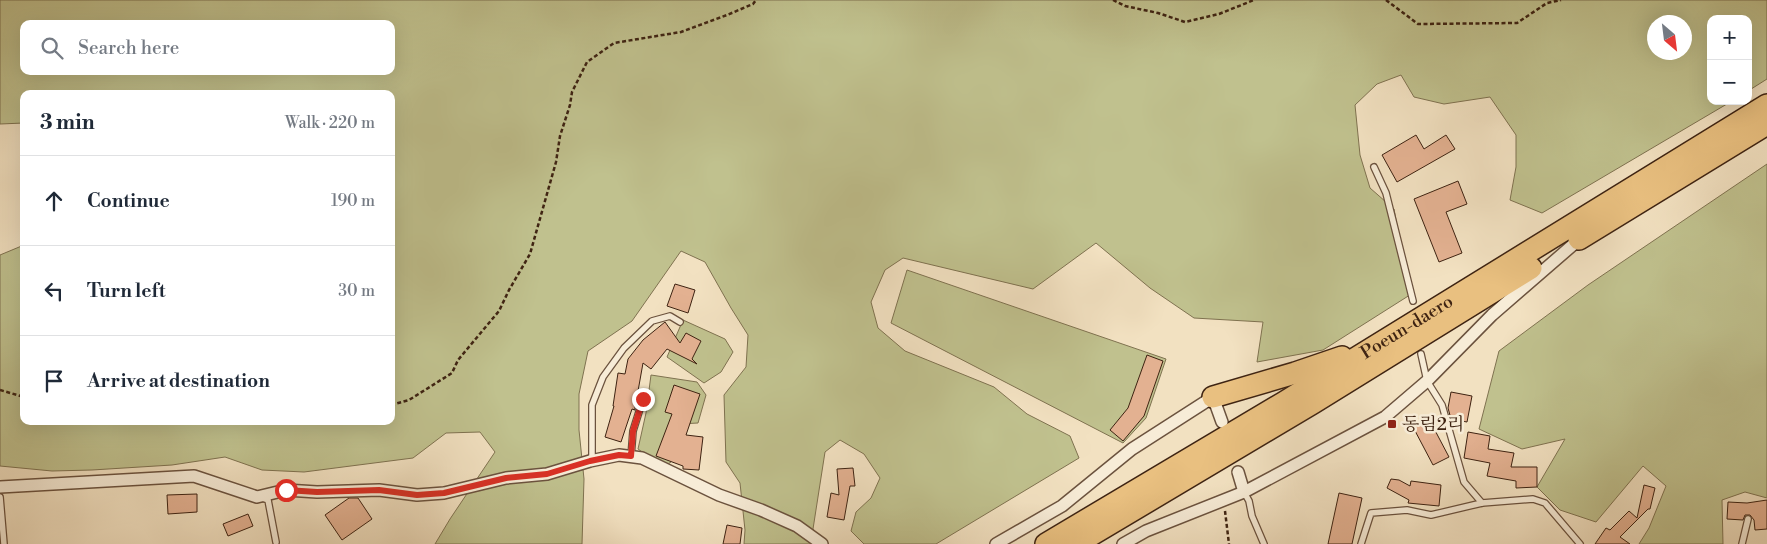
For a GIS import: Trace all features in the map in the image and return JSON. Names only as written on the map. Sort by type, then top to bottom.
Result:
[{"type":"highway","name":"Poeun-daero","points":[[1046,544],[1283,403],[1767,105]]},
{"type":"highway","name":"Poeun-daero","points":[[1076,544],[1313,403],[1767,124]]},
{"type":"highway","points":[[1213,397],[1295,373],[1344,356],[1399,331]]},
{"type":"street","points":[[1123,544],[1146,531],[1244,492],[1385,417],[1427,381],[1492,315],[1583,236]]},
{"type":"street","points":[[996,544],[1062,506],[1132,449],[1213,397],[1222,422]]},
{"type":"street","points":[[0,487],[194,476],[257,497],[286,490],[317,492],[379,490],[417,495],[444,493],[506,478],[547,474],[592,460],[619,455],[642,458],[719,495],[761,510],[797,526],[822,544]]},
{"type":"street","points":[[1238,472],[1244,492]]},
{"type":"lane","points":[[1374,167],[1386,193],[1412,301]]},
{"type":"lane","points":[[592,460],[592,405],[603,377],[624,348],[652,321],[670,316],[680,322]]},
{"type":"lane","points":[[1421,354],[1427,381],[1442,405],[1464,482],[1482,503]]},
{"type":"lane","points":[[631,456],[633,431],[643,399]]},
{"type":"lane","points":[[1244,492],[1264,544]]},
{"type":"lane","points":[[0,497],[4,544]]},
{"type":"lane","points":[[257,497],[268,500],[276,542]]},
{"type":"lane","points":[[1361,544],[1371,513],[1407,510],[1431,515],[1482,503],[1533,499],[1545,503],[1580,544]]},
{"type":"lane","points":[[1742,544],[1748,519]]},
{"type":"path","points":[[395,404],[409,400],[452,373],[458,360],[499,312],[509,290],[530,254],[556,162],[560,136],[572,92],[587,62],[614,43],[681,32],[727,16],[753,4],[756,0]]},
{"type":"path","points":[[1113,0],[1125,6],[1158,13],[1185,22],[1220,14],[1254,0]]},
{"type":"path","points":[[1386,0],[1418,24],[1517,23],[1547,4],[1561,0]]},
{"type":"path","points":[[0,390],[20,396]]},
{"type":"path","points":[[1224,501],[1229,544]]},
{"type":"green space","points":[[0,0],[1767,0],[1767,79],[1752,88],[1752,15],[1707,15],[1707,105],[1725,105],[1542,213],[1510,200],[1516,167],[1516,135],[1490,97],[1444,104],[1414,97],[1401,75],[1377,84],[1355,105],[1360,155],[1370,188],[1394,209],[1402,253],[1413,293],[1323,350],[1257,362],[1263,322],[1194,318],[1150,288],[1096,243],[1033,289],[903,258],[885,270],[871,302],[878,328],[905,351],[994,387],[1027,414],[1070,436],[1079,458],[936,544],[864,544],[851,531],[856,512],[871,498],[880,478],[864,454],[840,440],[825,452],[813,529],[818,544],[744,544],[745,530],[740,483],[726,462],[724,395],[746,367],[748,335],[705,262],[681,251],[632,321],[588,351],[579,394],[579,430],[584,479],[582,544],[435,544],[495,452],[480,432],[446,433],[413,458],[304,472],[262,470],[225,457],[172,465],[92,470],[52,471],[0,466],[0,255],[20,247],[20,425],[395,425],[395,90],[20,90],[20,123],[0,124]]},
{"type":"green space","points":[[1767,164],[1767,498],[1745,492],[1722,500],[1723,544],[1639,544],[1649,528],[1666,486],[1643,466],[1596,522],[1560,510],[1537,487],[1565,439],[1522,449],[1479,429],[1499,351],[1588,285]]},
{"type":"green space","points":[[907,270],[1166,359],[1146,418],[1123,443],[891,323]]},
{"type":"green space","points":[[683,320],[725,339],[733,352],[721,372],[704,383],[667,357]]},
{"type":"green space","points":[[651,375],[697,382],[706,395],[698,423],[679,424],[683,430],[671,462],[665,466],[638,449],[646,413]]},
{"type":"building","points":[[1416,135],[1424,149],[1446,135],[1455,149],[1397,182],[1382,155]]},
{"type":"building","points":[[1458,181],[1467,204],[1446,212],[1462,253],[1439,262],[1414,199]]},
{"type":"building","points":[[675,284],[695,290],[688,313],[667,306]]},
{"type":"building","points":[[665,322],[680,343],[686,333],[701,341],[692,359],[697,364],[667,349],[651,369],[643,363],[635,410],[632,409],[621,442],[605,437],[614,406],[618,373],[625,374],[628,359],[643,340]]},
{"type":"building","points":[[1147,355],[1163,361],[1144,416],[1123,441],[1110,430],[1128,408]]},
{"type":"building","points":[[674,385],[700,394],[686,435],[703,437],[699,470],[683,469],[683,466],[656,456],[672,414],[665,412]]},
{"type":"building","points":[[1451,392],[1472,396],[1467,422],[1451,419],[1448,408]]},
{"type":"building","points":[[1429,419],[1449,457],[1433,465],[1413,427]]},
{"type":"building","points":[[1468,432],[1490,436],[1488,449],[1514,453],[1511,467],[1537,467],[1537,487],[1516,488],[1516,481],[1487,476],[1490,463],[1464,458]]},
{"type":"building","points":[[853,468],[855,486],[850,486],[844,520],[827,517],[831,493],[839,495],[837,469]]},
{"type":"building","points":[[1391,479],[1399,480],[1410,486],[1411,481],[1441,485],[1439,506],[1408,503],[1409,500],[1387,488]]},
{"type":"building","points":[[1644,485],[1655,488],[1650,509],[1620,537],[1630,544],[1595,544],[1606,528],[1610,530],[1629,511],[1637,518]]},
{"type":"building","points":[[1339,493],[1362,498],[1352,544],[1328,544]]},
{"type":"building","points":[[197,494],[197,512],[168,514],[167,495]]},
{"type":"building","points":[[349,498],[358,498],[372,519],[342,540],[325,515]]},
{"type":"building","points":[[1767,500],[1767,529],[1755,530],[1754,520],[1750,515],[1745,515],[1743,520],[1727,519],[1728,502],[1747,503]]},
{"type":"building","points":[[248,514],[253,526],[228,536],[223,524]]},
{"type":"building","points":[[727,525],[742,528],[740,544],[723,544]]},
{"type":"place","name":"동림2리","points":[[1392,424]]},
{"type":"route","points":[[286,490],[317,492],[379,490],[417,495],[444,493],[506,478],[547,474],[590,461],[619,455],[631,456],[633,431],[643,399]]}]
